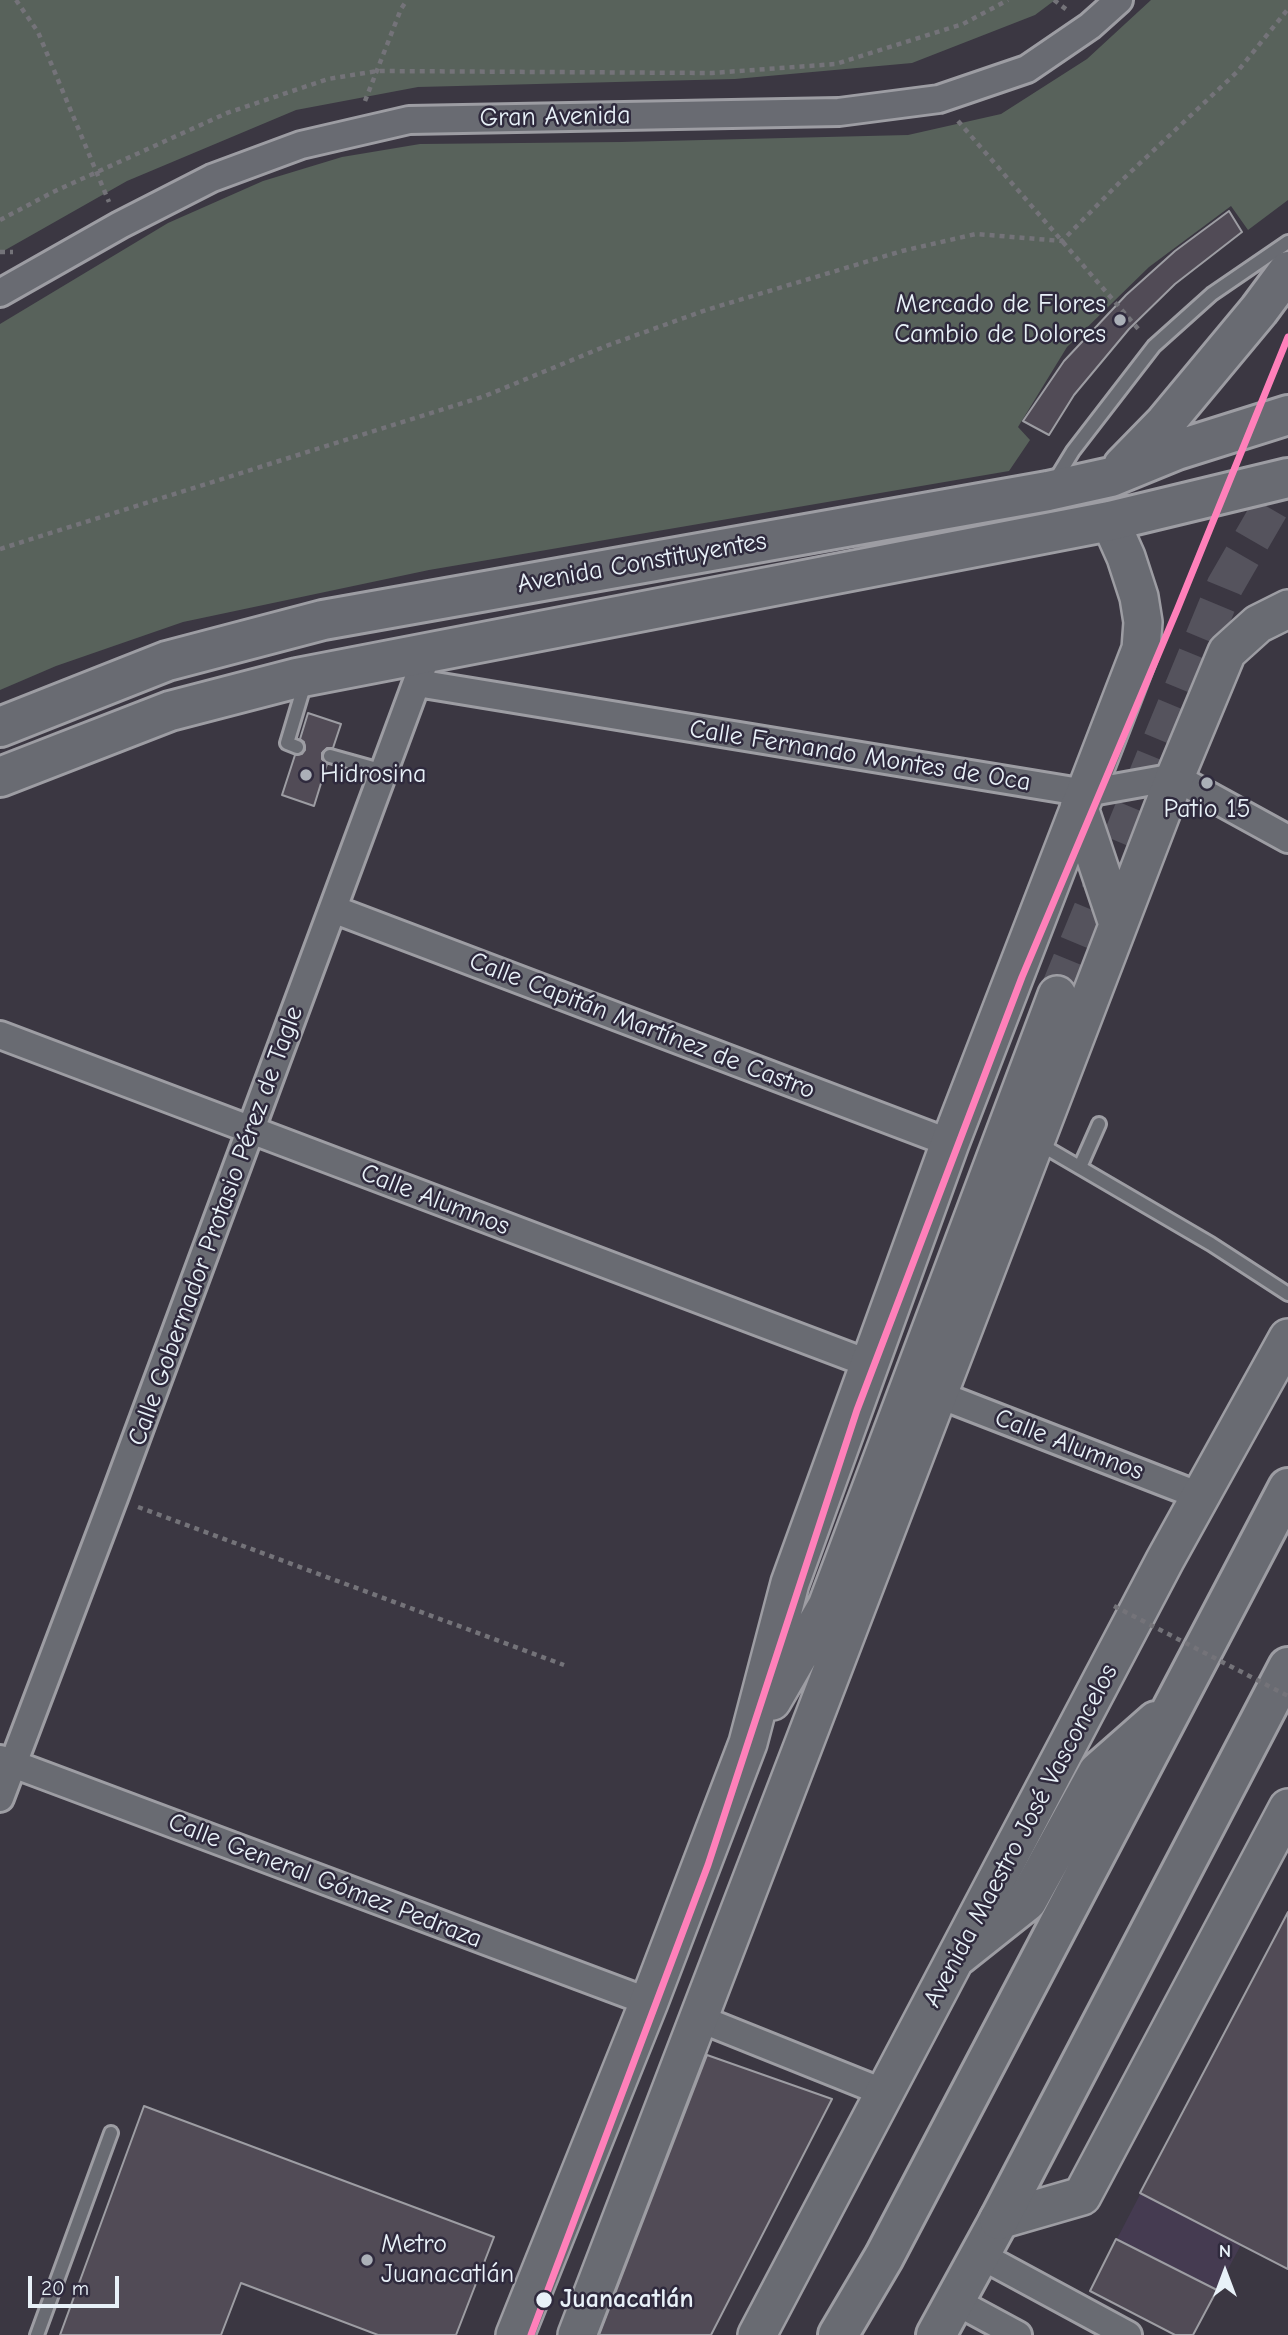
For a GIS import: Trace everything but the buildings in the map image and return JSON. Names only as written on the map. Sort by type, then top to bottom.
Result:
[{"type":"main road","points":[[1111,477],[1165,423],[1288,271]]},
{"type":"main road","name":"Avenida Constituyentes","points":[[0,727],[167,661],[323,620],[1048,491],[1111,477],[1177,450],[1288,415]]},
{"type":"main road","name":"Avenida Constituyentes","points":[[0,777],[170,711],[307,676],[423,668],[1110,522],[1288,478]]},
{"type":"main road","points":[[838,2335],[884,2258],[1288,1488]]},
{"type":"main road","points":[[936,2335],[999,2220],[1288,1667]]},
{"type":"main road","points":[[959,1955],[1027,1900],[1098,1772],[1173,1706]]},
{"type":"street","name":"Gran Avenida","points":[[0,293],[120,225],[212,178],[301,145],[353,131],[409,120],[839,112],[939,99],[1027,69],[1090,26],[1119,0]]},
{"type":"street","points":[[515,2335],[649,2002],[748,1743],[790,1583],[950,1143],[1141,649],[1143,622],[1139,597],[1126,557],[1110,522]]},
{"type":"street","points":[[577,2335],[1175,778],[1227,653],[1258,624],[1288,609]]},
{"type":"street","name":"Calle Gobernador Protasio Pérez de Tagle","points":[[0,1798],[6,1762],[114,1498],[423,668]]},
{"type":"street","name":"Calle Fernando Montes de Oca","points":[[423,668],[1082,800],[1175,778]]},
{"type":"street","points":[[1175,778],[1288,839]]},
{"type":"street","points":[[1082,800],[1118,924]]},
{"type":"street","name":"Calle Capitán Martínez de Castro","points":[[334,909],[950,1143]]},
{"type":"street","points":[[748,1743],[827,1606],[1057,995]]},
{"type":"street","name":"Calle Alumnos","points":[[0,1035],[870,1364]]},
{"type":"street","name":"Avenida Maestro José Vasconcelos","points":[[757,2335],[1200,1496],[1288,1338]]},
{"type":"street","name":"Calle Alumnos","points":[[937,1395],[1200,1496]]},
{"type":"street","name":"Calle General Gómez Pedraza","points":[[6,1762],[649,2002]]},
{"type":"street","points":[[999,2220],[1082,2196],[1288,1808]]},
{"type":"street","points":[[698,2018],[885,2093]]},
{"type":"street","points":[[980,2255],[1128,2335]]},
{"type":"street","points":[[955,2301],[1018,2335]]},
{"type":"lane","points":[[1048,491],[1073,451],[1154,346],[1212,294],[1288,242]]},
{"type":"lane","points":[[297,747],[287,743],[307,676]]},
{"type":"lane","points":[[330,756],[384,771]]},
{"type":"lane","points":[[1080,1167],[1099,1124]]},
{"type":"lane","points":[[1034,1141],[1211,1244],[1288,1294]]},
{"type":"lane","points":[[37,2335],[111,2133]]},
{"type":"path","points":[[16,0],[38,33],[120,225]]},
{"type":"path","points":[[353,131],[401,9],[407,0]]},
{"type":"path","points":[[1062,241],[1121,181],[1237,72],[1288,9]]},
{"type":"path","points":[[939,99],[1154,346]]},
{"type":"path","points":[[0,549],[485,396],[606,346],[706,310],[902,251],[976,234],[1062,241]]},
{"type":"path","points":[[114,1498],[564,1665]]},
{"type":"path","points":[[1114,1606],[1288,1696]]},
{"type":"shaded area","points":[[0,0],[1055,0],[1035,15],[912,63],[735,79],[418,87],[296,110],[127,181],[0,253]]},
{"type":"shaded area","points":[[1151,0],[1288,0],[1288,200],[1248,230],[1231,206],[1149,267],[1067,347],[1018,427],[1030,440],[1009,471],[429,570],[183,622],[56,666],[0,690],[0,324],[168,223],[263,181],[342,157],[420,144],[908,135],[1001,114],[1087,59]]},
{"type":"shaded area","points":[[1188,2102],[1288,2156],[1217,2290],[1151,2322],[1090,2291]]},
{"type":"tunnel","points":[[1057,995],[1225,586],[1288,477]]},
{"type":"transit line","points":[[531,2335],[708,1865],[857,1410],[1022,977],[1177,610],[1288,337]]},
{"type":"place","name":"Mercado de Flores Cambio de Dolores","points":[[1120,320]]},
{"type":"place","name":"Hidrosina","points":[[306,775]]},
{"type":"place","name":"Patio 15","points":[[1207,783]]},
{"type":"place","name":"Metro Juanacatlán","points":[[367,2260]]},
{"type":"place","name":"Juanacatlán","points":[[544,2300]]}]
